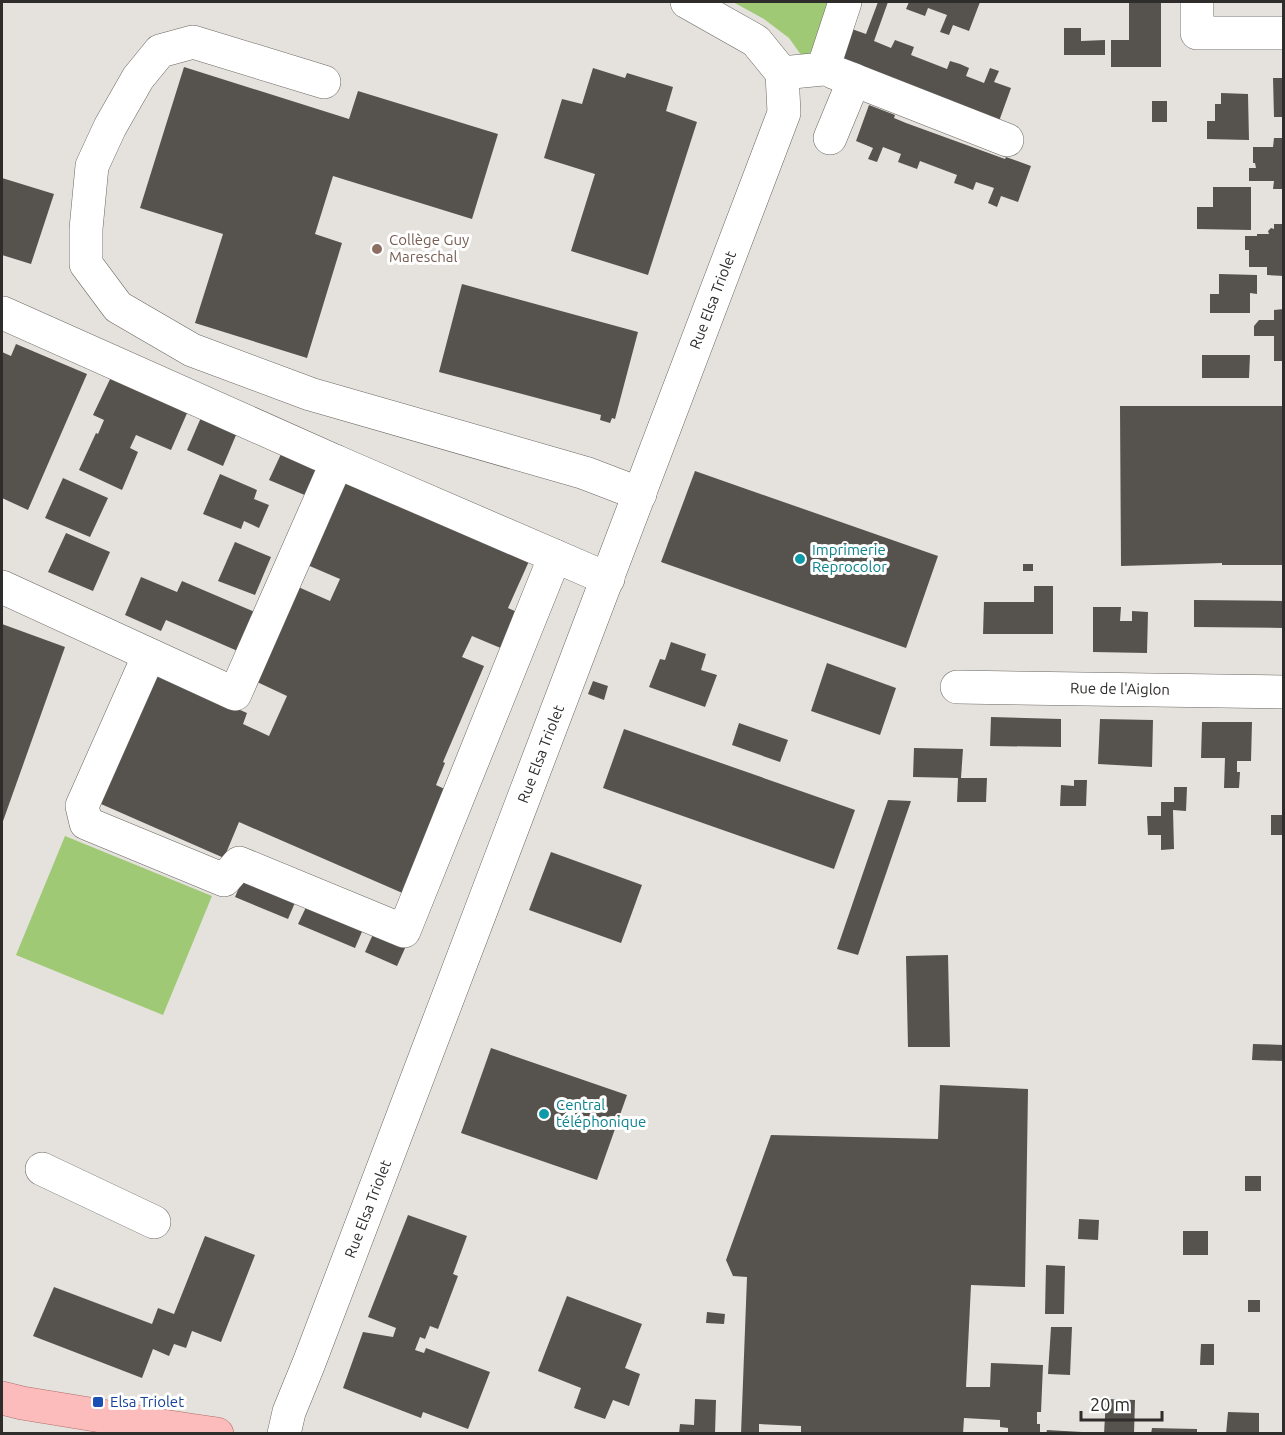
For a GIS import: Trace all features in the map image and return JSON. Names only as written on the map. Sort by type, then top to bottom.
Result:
[{"type":"main road","points":[[8,1401],[217,1434]]},
{"type":"street","points":[[687,2],[756,41],[782,73],[823,69],[1007,140]]},
{"type":"street","points":[[823,69],[845,2]]},
{"type":"street","points":[[1197,2],[1197,33],[1284,33]]},
{"type":"street","points":[[324,82],[193,42],[160,51],[138,78],[92,166],[86,229],[87,264],[118,307],[192,350],[310,394],[585,473],[640,494]]},
{"type":"street","name":"Rue Elsa Triolet","points":[[284,1434],[289,1412],[784,114],[782,73]]},
{"type":"street","points":[[830,138],[854,80]]},
{"type":"street","points":[[2,314],[608,579]]},
{"type":"street","points":[[2,587],[234,694],[338,462]]},
{"type":"street","points":[[149,655],[82,806],[86,824],[224,880],[239,863],[404,931],[555,556]]},
{"type":"street","name":"Rue de l'Aiglon","points":[[957,687],[1284,692]]},
{"type":"street","points":[[42,1169],[154,1222]]},
{"type":"green space","points":[[733,2],[831,2],[820,43],[804,59],[789,38],[764,19]]},
{"type":"green space","points":[[65,836],[212,896],[163,1015],[16,955]]},
{"type":"building","points":[[878,2],[888,2],[874,41],[891,48],[895,40],[914,47],[911,55],[947,69],[950,61],[960,64],[969,68],[966,76],[984,83],[990,68],[999,71],[994,82],[1011,88],[998,124],[836,64],[849,28],[866,34]]},
{"type":"building","points":[[909,2],[980,2],[969,31],[953,25],[949,35],[940,32],[947,15],[928,8],[925,16],[906,9]]},
{"type":"building","points":[[1129,2],[1161,2],[1161,67],[1111,67],[1111,40],[1129,40]]},
{"type":"building","points":[[1064,28],[1081,28],[1081,41],[1105,40],[1105,55],[1064,55]]},
{"type":"building","points":[[184,67],[349,119],[358,91],[498,134],[472,219],[333,176],[315,234],[342,243],[307,358],[195,323],[223,234],[140,208]]},
{"type":"building","points":[[593,68],[625,78],[627,73],[673,87],[666,111],[697,122],[648,275],[571,251],[595,174],[544,158],[562,99],[582,104]]},
{"type":"building","points":[[1273,78],[1284,78],[1284,117],[1274,117]]},
{"type":"building","points":[[1221,93],[1248,94],[1249,140],[1207,139],[1207,121],[1215,121],[1215,104],[1221,104]]},
{"type":"building","points":[[1152,101],[1167,101],[1167,122],[1152,122]]},
{"type":"building","points":[[869,105],[895,115],[894,118],[906,123],[1005,159],[1006,157],[1031,166],[1018,202],[1001,196],[997,207],[988,203],[994,188],[976,182],[973,190],[954,183],[957,175],[920,161],[917,169],[898,162],[901,154],[883,147],[877,162],[868,159],[873,148],[856,141]]},
{"type":"building","points":[[1274,138],[1284,138],[1284,189],[1273,189],[1274,181],[1249,181],[1249,168],[1256,168],[1253,163],[1253,147],[1273,147]]},
{"type":"building","points":[[2,178],[54,194],[31,264],[2,255]]},
{"type":"building","points":[[1213,187],[1251,187],[1251,230],[1197,229],[1197,207],[1213,207]]},
{"type":"building","points":[[1274,224],[1284,224],[1284,276],[1267,275],[1267,267],[1249,267],[1249,250],[1245,250],[1245,236],[1269,234],[1268,231],[1271,228],[1274,229]]},
{"type":"building","points":[[1219,274],[1257,275],[1257,294],[1250,293],[1250,313],[1210,313],[1210,294],[1219,294]]},
{"type":"building","points":[[462,284],[638,332],[615,419],[612,418],[610,423],[600,420],[601,415],[439,372]]},
{"type":"building","points":[[1284,309],[1284,361],[1274,361],[1274,336],[1254,336],[1254,326],[1259,320],[1274,320],[1274,310]]},
{"type":"building","points":[[16,344],[87,374],[28,510],[2,498],[2,352],[11,356]]},
{"type":"building","points":[[1202,355],[1250,355],[1249,378],[1202,378]]},
{"type":"building","points":[[112,375],[191,404],[171,450],[136,435],[130,448],[138,452],[122,490],[79,470],[104,420],[93,415]]},
{"type":"building","points":[[1120,406],[1284,406],[1284,565],[1222,565],[1222,563],[1121,566]]},
{"type":"building","points":[[203,413],[239,428],[223,466],[187,450]]},
{"type":"building","points":[[287,441],[324,457],[307,496],[269,480]]},
{"type":"building","points":[[347,470],[534,550],[508,608],[519,613],[503,649],[472,636],[462,657],[484,666],[443,762],[445,763],[436,785],[451,792],[407,895],[239,822],[224,858],[101,804],[153,672],[247,713],[243,724],[269,736],[287,696],[255,681],[296,586],[330,601],[340,579],[305,564]]},
{"type":"building","name":"Imprimerie Reprocolor","points":[[695,471],[938,556],[906,648],[661,562]]},
{"type":"building","points":[[220,474],[257,490],[254,499],[269,505],[259,528],[244,521],[241,529],[203,514]]},
{"type":"building","points":[[63,478],[108,498],[90,537],[45,518]]},
{"type":"building","points":[[66,533],[110,552],[93,591],[48,572]]},
{"type":"building","points":[[235,542],[271,557],[255,595],[218,581]]},
{"type":"building","points":[[1023,564],[1033,564],[1033,571],[1023,571]]},
{"type":"building","points":[[141,577],[177,592],[182,581],[257,613],[240,652],[166,620],[161,631],[125,615]]},
{"type":"building","points":[[1034,586],[1053,586],[1053,634],[983,634],[984,602],[1034,602]]},
{"type":"building","points":[[1194,600],[1284,601],[1284,628],[1194,627]]},
{"type":"building","points":[[1093,607],[1121,607],[1120,621],[1132,621],[1132,611],[1148,612],[1147,653],[1093,652]]},
{"type":"building","points":[[2,624],[65,647],[2,824]]},
{"type":"building","points":[[671,642],[706,654],[701,670],[717,675],[705,707],[649,687],[660,659],[665,660]]},
{"type":"building","points":[[827,663],[896,688],[880,735],[811,711]]},
{"type":"building","points":[[593,681],[608,686],[604,700],[588,694]]},
{"type":"building","points":[[991,717],[1061,719],[1061,747],[990,746]]},
{"type":"building","points":[[1100,719],[1153,720],[1152,767],[1098,764]]},
{"type":"building","points":[[1202,722],[1252,722],[1251,761],[1237,761],[1237,772],[1240,772],[1239,788],[1224,788],[1225,758],[1201,758]]},
{"type":"building","points":[[739,723],[788,740],[780,762],[732,745]]},
{"type":"building","points":[[624,729],[855,810],[834,869],[603,788]]},
{"type":"building","points":[[914,748],[963,749],[961,778],[987,778],[986,802],[957,802],[958,778],[913,777]]},
{"type":"building","points":[[1074,780],[1087,780],[1086,806],[1060,806],[1061,785],[1074,786]]},
{"type":"building","points":[[1174,787],[1187,787],[1186,811],[1173,810],[1174,849],[1161,850],[1161,835],[1148,835],[1147,816],[1161,816],[1161,802],[1174,802]]},
{"type":"building","points":[[888,800],[911,801],[858,955],[837,949]]},
{"type":"building","points":[[1271,815],[1284,815],[1284,835],[1271,835]]},
{"type":"building","points":[[551,852],[642,885],[621,943],[529,910]]},
{"type":"building","points":[[244,876],[297,898],[288,919],[235,897]]},
{"type":"building","points":[[308,903],[364,927],[355,948],[298,924]]},
{"type":"building","points":[[374,932],[406,946],[397,966],[365,952]]},
{"type":"building","points":[[948,955],[950,1047],[908,1047],[906,956]]},
{"type":"building","points":[[1253,1044],[1284,1045],[1284,1061],[1252,1060]]},
{"type":"building","name":"Central téléphonique","points":[[491,1048],[627,1095],[597,1180],[461,1133]]},
{"type":"building","points":[[940,1085],[1028,1089],[1025,1287],[971,1285],[966,1387],[990,1387],[991,1363],[1043,1365],[1041,1412],[1037,1412],[1040,1434],[1008,1434],[1008,1428],[1000,1427],[1000,1420],[964,1418],[963,1434],[801,1434],[801,1426],[759,1424],[759,1434],[741,1434],[747,1277],[733,1276],[726,1260],[771,1135],[938,1139]]},
{"type":"building","points":[[1245,1176],[1261,1176],[1261,1191],[1245,1191]]},
{"type":"building","points":[[408,1215],[467,1236],[453,1274],[458,1276],[438,1329],[430,1326],[425,1339],[420,1337],[415,1350],[424,1353],[426,1348],[490,1372],[468,1429],[423,1412],[421,1418],[343,1388],[363,1332],[393,1337],[396,1328],[368,1317]]},
{"type":"building","points":[[1079,1219],[1099,1220],[1098,1240],[1078,1239]]},
{"type":"building","points":[[1183,1231],[1208,1231],[1208,1255],[1183,1255]]},
{"type":"building","points":[[205,1236],[255,1255],[221,1342],[192,1331],[186,1348],[174,1344],[169,1356],[153,1349],[142,1378],[33,1336],[54,1287],[152,1324],[158,1308],[174,1314]]},
{"type":"building","points":[[1046,1265],[1065,1266],[1064,1314],[1045,1314]]},
{"type":"building","points":[[567,1296],[642,1324],[625,1368],[640,1374],[629,1406],[613,1400],[605,1419],[574,1408],[581,1388],[538,1371]]},
{"type":"building","points":[[1248,1300],[1260,1300],[1260,1312],[1248,1312]]},
{"type":"building","points":[[707,1312],[725,1314],[724,1324],[706,1323]]},
{"type":"building","points":[[1051,1327],[1072,1327],[1070,1375],[1048,1374]]},
{"type":"building","points":[[1201,1344],[1214,1344],[1214,1365],[1200,1365]]},
{"type":"building","points":[[695,1399],[716,1400],[715,1434],[679,1434],[680,1424],[694,1425]]},
{"type":"building","points":[[1106,1399],[1135,1400],[1134,1434],[1104,1434]]},
{"type":"building","points":[[1228,1412],[1259,1413],[1259,1434],[1226,1434]]},
{"type":"building","points":[[1152,1428],[1197,1429],[1197,1434],[1151,1434]]},
{"type":"building","points":[[1047,1430],[1082,1432],[1082,1434],[1046,1434]]},
{"type":"place","name":"Collège Guy Mareschal","points":[[377,249]]},
{"type":"place","name":"Imprimerie Reprocolor","points":[[800,559]]},
{"type":"place","name":"Central téléphonique","points":[[544,1114]]},
{"type":"place","name":"Elsa Triolet","points":[[98,1402]]}]
